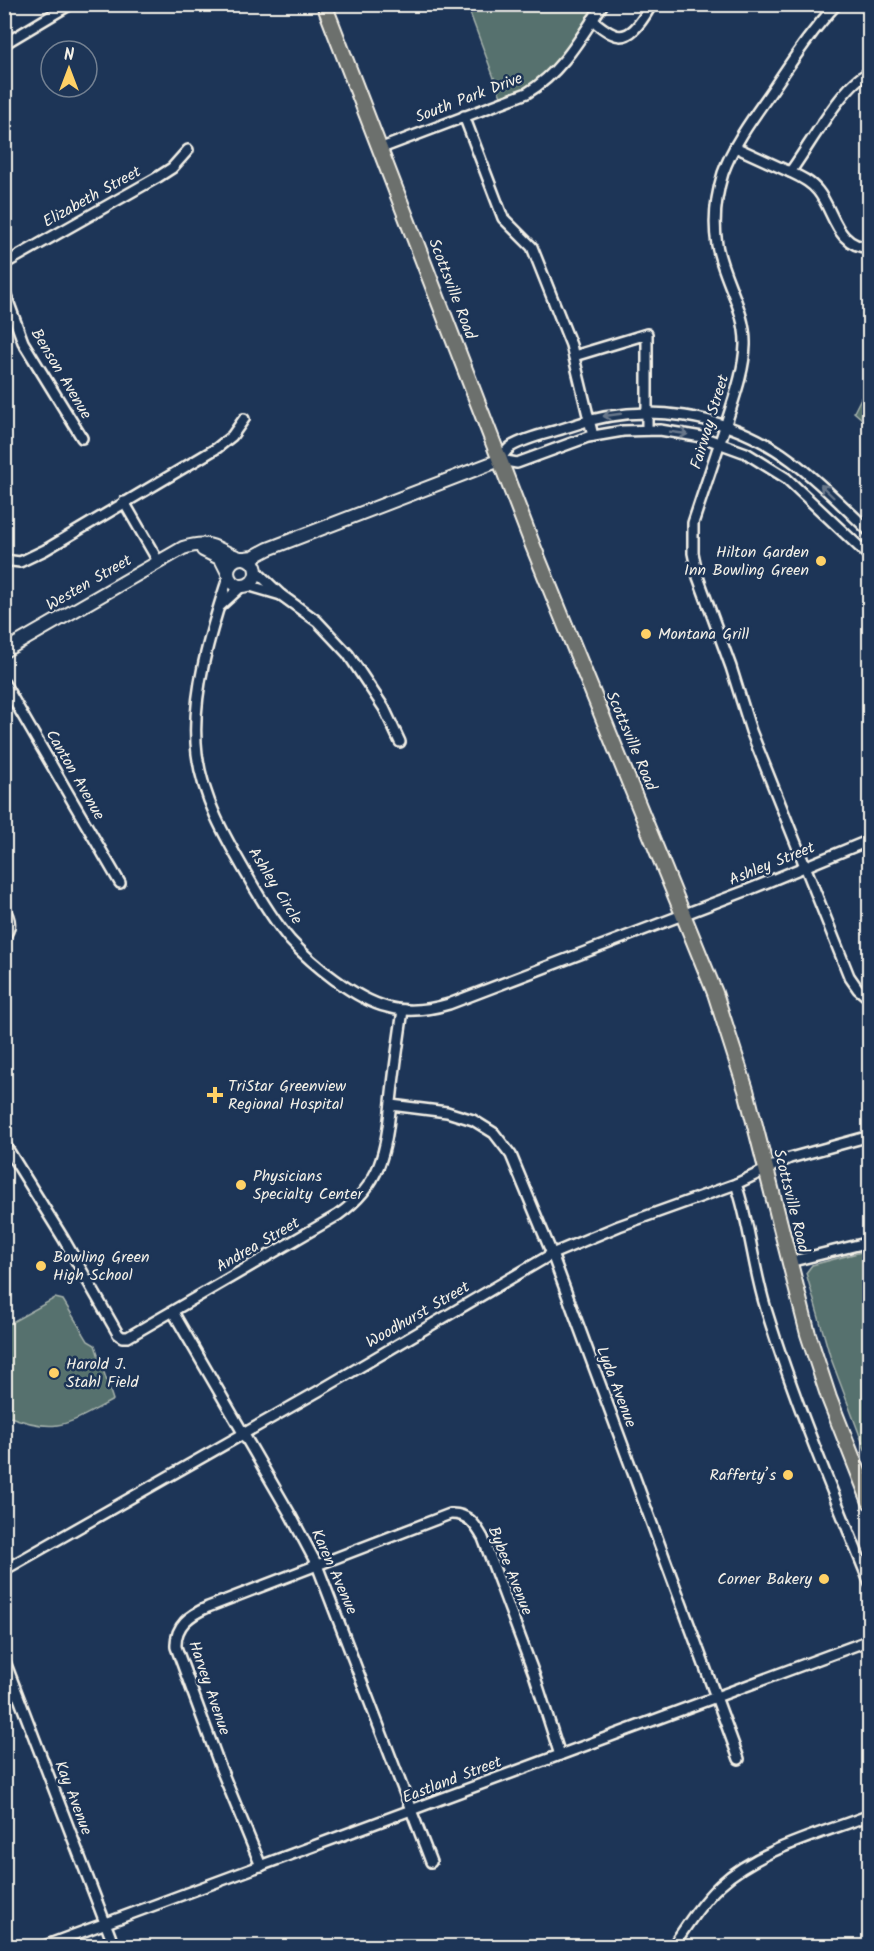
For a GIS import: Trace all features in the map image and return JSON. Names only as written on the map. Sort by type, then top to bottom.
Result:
[{"type":"main road","name":"Scottsville Road","points":[[324,4],[562,618],[684,914],[730,1035],[817,1363],[849,1452],[870,1502]]},
{"type":"street","points":[[4,44],[71,4]]},
{"type":"street","name":"South Park Drive","points":[[379,149],[527,93],[546,80],[571,52],[603,4]]},
{"type":"street","points":[[592,20],[613,34],[625,35],[637,27],[652,4]]},
{"type":"street","name":"Fairway Street","points":[[837,4],[792,60],[735,147],[723,174],[715,216],[720,256],[741,315],[745,335],[744,354],[741,373],[693,523],[693,554],[698,577],[731,667],[750,731],[849,976],[858,989],[870,999]]},
{"type":"street","points":[[790,172],[846,90],[858,77],[870,73]]},
{"type":"street","points":[[464,116],[503,218],[532,248],[571,345],[593,436]]},
{"type":"street","points":[[735,147],[803,178],[817,189],[842,235],[859,246],[870,248]]},
{"type":"street","name":"Elizabeth Street","points":[[4,264],[158,177],[172,168],[188,150]]},
{"type":"street","name":"Benson Avenue","points":[[4,290],[24,342],[82,438]]},
{"type":"street","points":[[574,356],[647,334],[647,430]]},
{"type":"street","points":[[229,574],[233,562],[253,557],[280,544],[500,460],[511,447],[589,419],[646,412],[688,416],[725,426],[757,439],[793,462],[870,532]]},
{"type":"street","points":[[4,560],[13,563],[28,560],[217,448],[232,436],[244,419]]},
{"type":"street","points":[[500,460],[517,463],[593,436],[622,431],[647,430],[682,433],[720,442],[759,460],[786,478],[870,557]]},
{"type":"street","points":[[124,502],[159,561]]},
{"type":"street","points":[[191,546],[198,543],[207,544],[254,563],[256,571],[254,580],[244,585],[220,606]]},
{"type":"street","points":[[256,571],[280,544]]},
{"type":"street","points":[[191,546],[214,554],[225,565],[234,583],[281,595]]},
{"type":"street","name":"Westen Street","points":[[4,651],[159,561],[191,546]]},
{"type":"street","points":[[256,571],[281,595],[316,621],[348,654],[384,708],[400,742]]},
{"type":"street","name":"Ashley Circle","points":[[229,574],[208,650],[196,719],[197,754],[209,803],[256,891],[292,942],[320,967],[367,1000],[403,1010],[428,1010],[684,914]]},
{"type":"street","name":"Canton Avenue","points":[[4,682],[120,883]]},
{"type":"street","name":"Ashley Street","points":[[684,914],[870,840]]},
{"type":"street","points":[[4,909],[10,921],[10,930],[4,937]]},
{"type":"street","name":"Andrea Street","points":[[4,1143],[122,1337],[139,1331],[173,1312],[338,1215],[355,1202],[369,1186],[382,1160],[403,1010]]},
{"type":"street","name":"Lyda Avenue","points":[[391,1105],[456,1114],[473,1120],[494,1133],[505,1146],[516,1166],[552,1254],[739,1759]]},
{"type":"street","name":"Woodhurst Street","points":[[4,1570],[552,1254],[619,1226],[736,1184],[790,1158],[870,1136]]},
{"type":"street","points":[[736,1184],[762,1298],[781,1355],[803,1420],[870,1584]]},
{"type":"street","points":[[789,1262],[870,1242]]},
{"type":"street","name":"Karen Avenue","points":[[173,1312],[317,1565],[334,1604],[431,1862]]},
{"type":"street","name":"Bybee Avenue","points":[[317,1565],[450,1514],[461,1514],[473,1521],[483,1538],[534,1674],[560,1755]]},
{"type":"street","name":"Harvey Avenue","points":[[261,1866],[221,1769],[176,1647],[177,1634],[186,1619],[198,1611],[317,1565]]},
{"type":"street","name":"Eastland Street","points":[[44,1947],[870,1640]]},
{"type":"street","name":"Kay Avenue","points":[[4,1659],[114,1947]]},
{"type":"street","points":[[673,1947],[707,1899],[741,1869],[768,1854],[870,1815]]},
{"type":"green space","points":[[467,5],[599,5],[555,72],[537,87],[503,102]]},
{"type":"green space","points":[[869,382],[869,425],[854,412]]},
{"type":"green space","points":[[870,1250],[869,1460],[830,1356],[806,1273],[812,1265]]},
{"type":"green space","name":"Harold J. Stahl Field","points":[[55,1298],[63,1300],[88,1341],[95,1345],[113,1400],[72,1421],[49,1426],[37,1425],[5,1415],[5,1326]]},
{"type":"place","name":"Hilton Garden Inn Bowling Green","points":[[821,561]]},
{"type":"place","name":"Montana Grill","points":[[646,634]]},
{"type":"place","name":"TriStar Greenview Regional Hospital","points":[[215,1095]]},
{"type":"place","name":"Physicians Specialty Center","points":[[241,1185]]},
{"type":"place","name":"Bowling Green High School","points":[[41,1266]]},
{"type":"place","name":"Harold J. Stahl Field","points":[[54,1373]]},
{"type":"place","name":"Rafferty’s","points":[[788,1475]]},
{"type":"place","name":"Corner Bakery","points":[[824,1579]]}]
